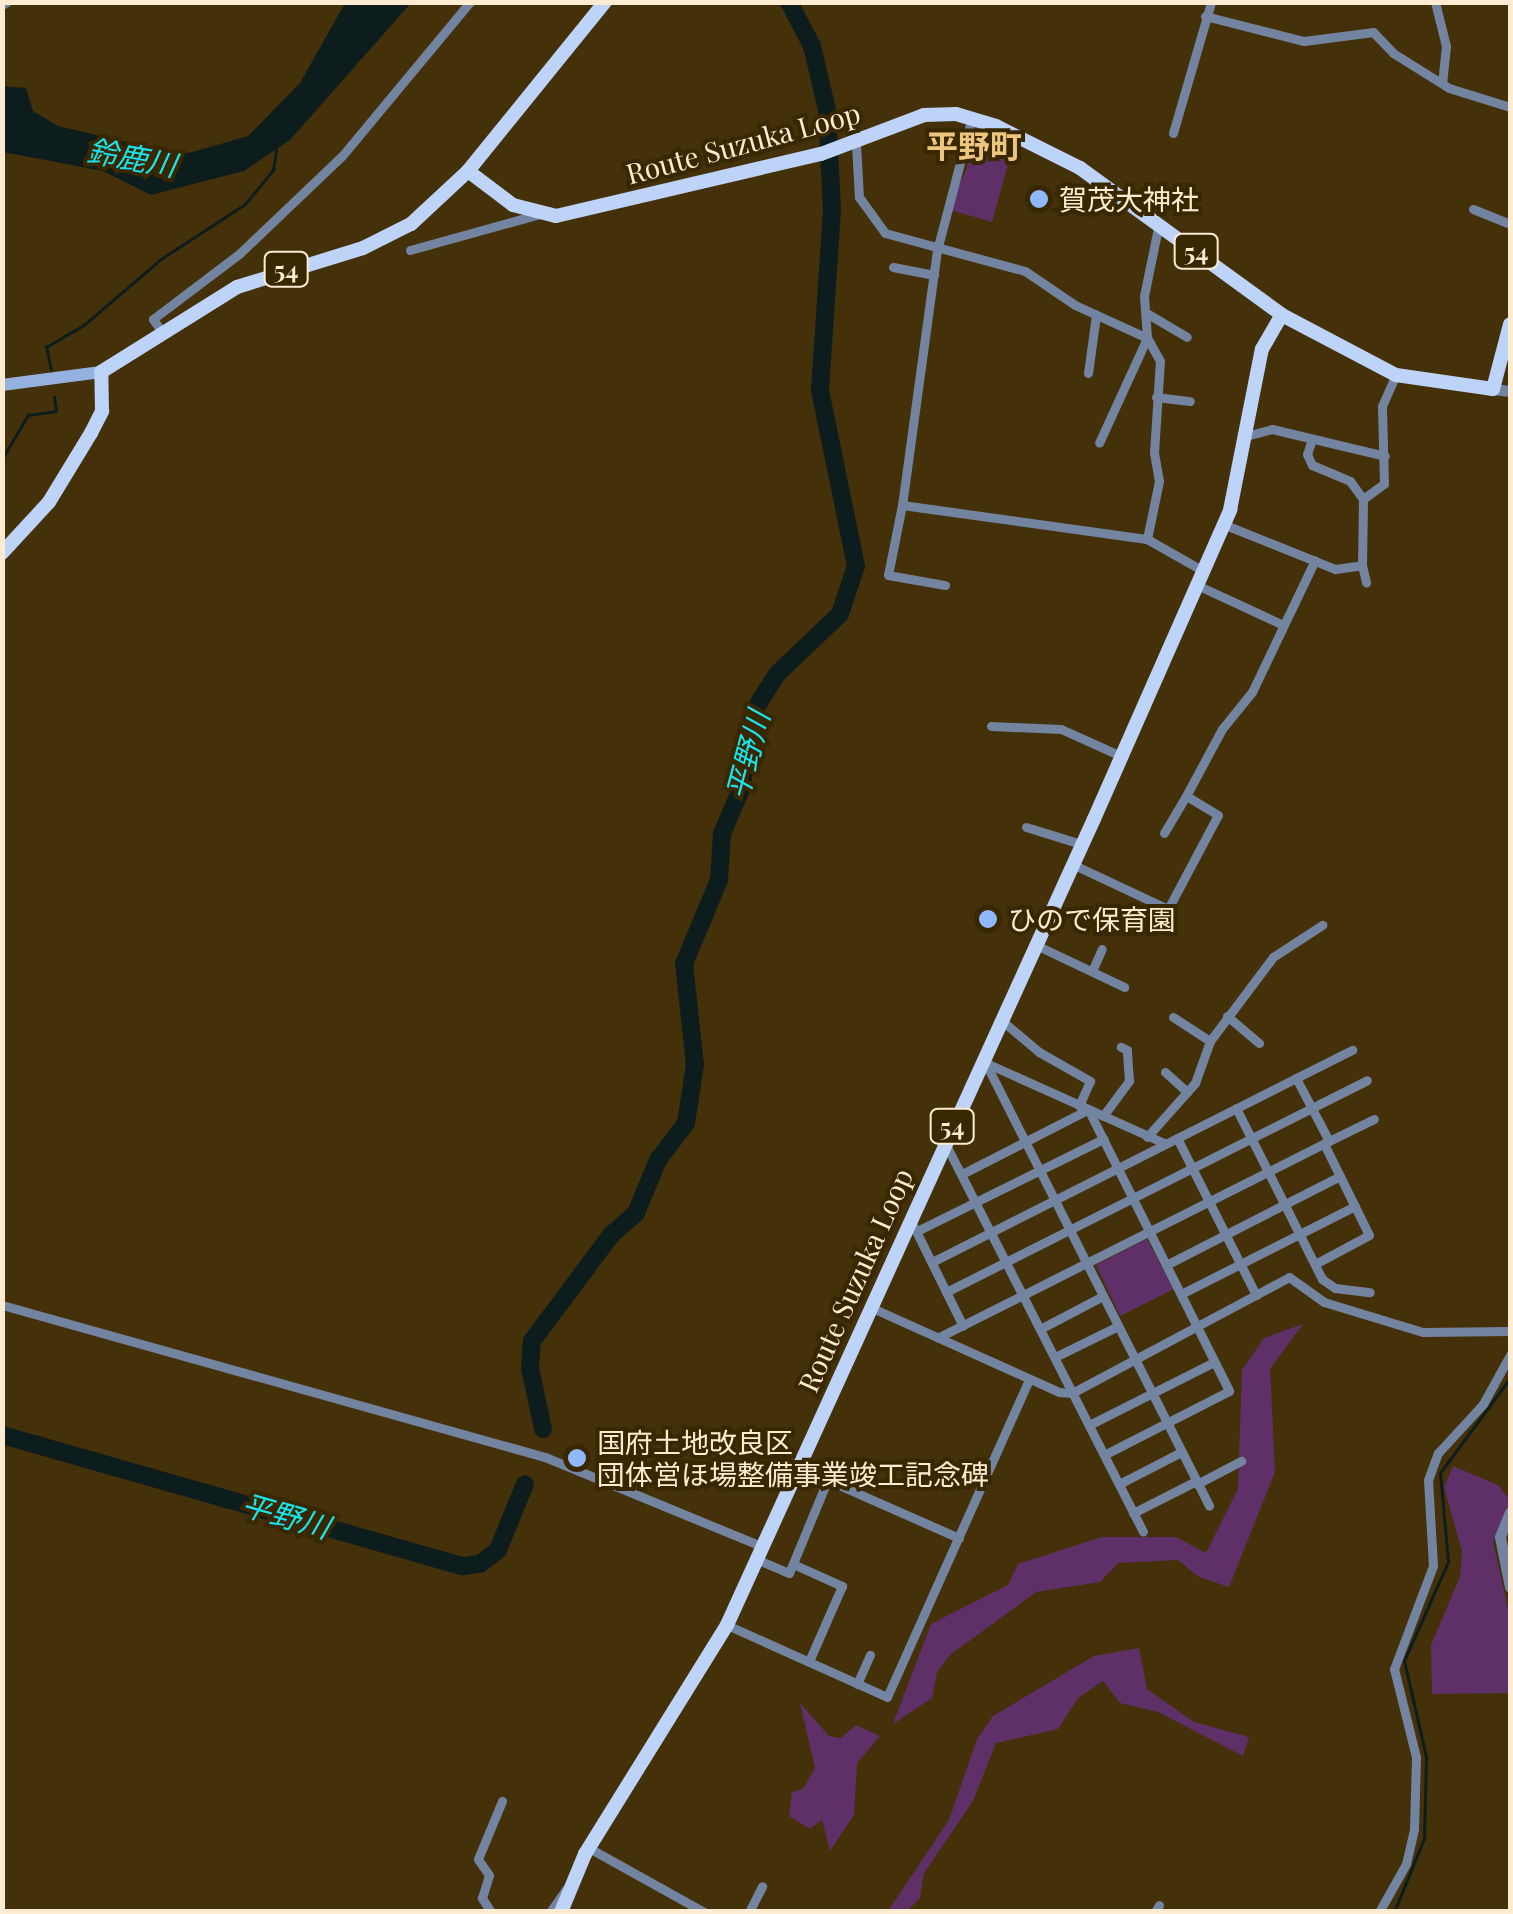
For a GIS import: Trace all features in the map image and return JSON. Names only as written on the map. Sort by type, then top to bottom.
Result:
[{"type":"main road","name":"54","points":[[102,372],[165,336],[237,287],[396,234],[468,171],[605,2]]},
{"type":"main road","name":"Route Suzuka Loop","points":[[540,214],[823,154],[924,115],[972,117],[1080,168],[1282,315],[1396,375],[1493,389]]},
{"type":"main road","points":[[468,171],[513,205],[540,214]]},
{"type":"main road","name":"Route Suzuka Loop","points":[[561,1912],[566,1888],[726,1625],[870,1307],[913,1226],[944,1142],[984,1061],[1223,524],[1246,436],[1262,348],[1282,315]]},
{"type":"main road","points":[[1493,389],[1510,324]]},
{"type":"main road","points":[[2,385],[102,372],[100,418],[50,502],[2,554]]},
{"type":"street","points":[[165,336],[153,320],[238,254],[342,156],[470,2]]},
{"type":"street","points":[[1174,132],[1211,2]]},
{"type":"street","points":[[1435,2],[1446,46],[1442,82]]},
{"type":"street","points":[[1206,16],[1304,41],[1373,32],[1393,54],[1442,82],[1510,106]]},
{"type":"street","points":[[945,585],[888,575],[902,504],[937,250],[972,117]]},
{"type":"street","points":[[856,144],[859,197],[886,233],[1025,271],[1096,315],[1147,338],[1160,361],[1156,397],[1159,481],[1147,539]]},
{"type":"street","points":[[1473,210],[1510,224]]},
{"type":"street","points":[[410,250],[540,214]]},
{"type":"street","points":[[1100,443],[1147,338],[1144,296],[1158,228]]},
{"type":"street","points":[[894,266],[934,275]]},
{"type":"street","points":[[1148,314],[1187,336]]},
{"type":"street","points":[[1088,373],[1096,315]]},
{"type":"street","points":[[1363,500],[1384,484],[1382,406],[1396,375]]},
{"type":"street","points":[[1493,389],[1510,391]]},
{"type":"street","points":[[1156,397],[1190,401]]},
{"type":"street","points":[[1246,436],[1270,429],[1385,456]]},
{"type":"street","points":[[1312,438],[1306,454],[1312,465],[1350,481],[1363,500],[1362,565],[1366,584]]},
{"type":"street","points":[[902,504],[1147,539],[1200,578],[1283,625]]},
{"type":"street","points":[[1223,524],[1335,569],[1362,565]]},
{"type":"street","points":[[1164,833],[1222,729],[1252,692],[1315,560]]},
{"type":"street","points":[[991,726],[1062,730],[1120,756]]},
{"type":"street","points":[[1072,864],[1168,908],[1218,814],[1186,796]]},
{"type":"street","points":[[1026,828],[1080,844]]},
{"type":"street","points":[[1147,1137],[1187,1092],[1210,1041],[1273,957],[1322,925]]},
{"type":"street","points":[[1034,944],[1124,987]]},
{"type":"street","points":[[1092,971],[1102,949]]},
{"type":"street","points":[[1227,1016],[1259,1043]]},
{"type":"street","points":[[1173,1017],[1210,1041]]},
{"type":"street","points":[[1000,1019],[1039,1052],[1090,1081],[1085,1109],[1229,1391],[1104,1455]]},
{"type":"street","points":[[1103,1116],[1129,1081],[1127,1050],[1120,1046]]},
{"type":"street","points":[[932,1262],[1352,1050]]},
{"type":"street","points":[[984,1061],[1166,1144]]},
{"type":"street","points":[[984,1061],[1209,1506]]},
{"type":"street","points":[[1165,1072],[1187,1092]]},
{"type":"street","points":[[1296,1078],[1370,1235],[1315,1264]]},
{"type":"street","points":[[946,1292],[1367,1080]]},
{"type":"street","points":[[1236,1108],[1329,1285],[1370,1292]]},
{"type":"street","points":[[962,1174],[1085,1109]]},
{"type":"street","points":[[938,1338],[1374,1119]]},
{"type":"street","points":[[1177,1138],[1256,1295]]},
{"type":"street","points":[[964,1326],[913,1226],[977,1203],[1103,1139]]},
{"type":"street","points":[[944,1142],[1143,1532]]},
{"type":"street","points":[[1166,1265],[1340,1176]]},
{"type":"street","points":[[1180,1294],[1355,1206]]},
{"type":"street","points":[[870,1307],[1029,1379],[1072,1393],[1198,1329],[1283,1279],[1299,1278],[1324,1302],[1423,1332],[1510,1331]]},
{"type":"street","points":[[1040,1329],[1103,1296]]},
{"type":"street","points":[[2,1305],[545,1457],[758,1553],[789,1573],[828,1479]]},
{"type":"street","points":[[1054,1358],[1118,1326]]},
{"type":"street","points":[[1379,1912],[1406,1864],[1414,1828],[1416,1757],[1394,1669],[1433,1566],[1428,1480],[1438,1453],[1482,1404],[1510,1355]]},
{"type":"street","points":[[1089,1426],[1214,1362]]},
{"type":"street","points":[[726,1625],[887,1697],[1029,1379]]},
{"type":"street","points":[[1119,1484],[1182,1452]]},
{"type":"street","points":[[1133,1513],[1241,1461]]},
{"type":"street","points":[[798,1467],[958,1538]]},
{"type":"street","points":[[1510,1512],[1500,1538],[1510,1588]]},
{"type":"street","points":[[793,1564],[842,1586],[809,1661]]},
{"type":"street","points":[[857,1684],[870,1655]]},
{"type":"street","points":[[491,1912],[482,1898],[489,1875],[478,1859],[502,1801]]},
{"type":"street","points":[[589,1848],[704,1912]]},
{"type":"street","points":[[749,1912],[762,1886]]},
{"type":"street","points":[[550,1912],[566,1888]]},
{"type":"shaded area","points":[[974,121],[1015,139],[992,222],[947,209],[967,168]]},
{"type":"shaded area","points":[[1147,1239],[1174,1289],[1120,1316],[1096,1265]]},
{"type":"shaded area","points":[[1303,1324],[1270,1369],[1275,1472],[1229,1587],[1199,1577],[1178,1560],[1118,1563],[1100,1582],[1036,1592],[950,1655],[937,1672],[932,1698],[893,1724],[931,1624],[1008,1585],[1018,1564],[1102,1537],[1176,1537],[1206,1553],[1238,1489],[1242,1370],[1264,1338]]},
{"type":"shaded area","points":[[1453,1466],[1498,1485],[1510,1500],[1493,1542],[1510,1617],[1510,1693],[1432,1694],[1431,1645],[1460,1577],[1462,1551],[1444,1487]]},
{"type":"shaded area","points":[[1139,1648],[1147,1689],[1194,1722],[1249,1737],[1243,1756],[1158,1712],[1120,1703],[1103,1681],[1078,1698],[1058,1729],[996,1743],[973,1801],[924,1873],[920,1898],[907,1911],[888,1911],[949,1820],[977,1739],[993,1716],[1094,1656]]},
{"type":"shaded area","points":[[800,1703],[829,1736],[841,1738],[856,1725],[880,1736],[857,1763],[854,1815],[830,1851],[822,1820],[810,1829],[789,1816],[792,1792],[803,1789],[815,1768]]},
{"type":"water","name":"鈴鹿川","points":[[345,3],[411,3],[290,140],[244,171],[151,195],[103,171],[3,152],[3,86],[26,88],[33,111],[58,126],[130,143],[189,153],[248,136],[300,83]]},
{"type":"waterway","name":"平野川","points":[[543,1429],[530,1368],[532,1341],[611,1235],[636,1213],[658,1160],[686,1123],[695,1065],[684,964],[719,880],[722,834],[741,789],[755,709],[777,674],[840,614],[856,566],[820,390],[832,209],[827,110],[812,46],[789,2]]},
{"type":"waterway","points":[[51,370],[46,347],[84,325],[161,259],[245,204],[273,170],[276,150]]},
{"type":"waterway","points":[[2,459],[28,415],[56,411],[54,397]]},
{"type":"waterway","points":[[1394,1912],[1424,1839],[1426,1757],[1404,1661],[1448,1562],[1440,1473],[1510,1378]]},
{"type":"waterway","name":"平野川","points":[[2,1435],[463,1566],[480,1564],[498,1550],[525,1484]]},
{"type":"place","name":"賀茂大神社","points":[[1039,199]]},
{"type":"place","name":"ひので保育園","points":[[988,919]]},
{"type":"place","name":"国府土地改良区 団体営ほ場整備事業竣工記念碑","points":[[577,1458]]},
{"type":"district","name":"平野町","points":[[974,145]]}]
